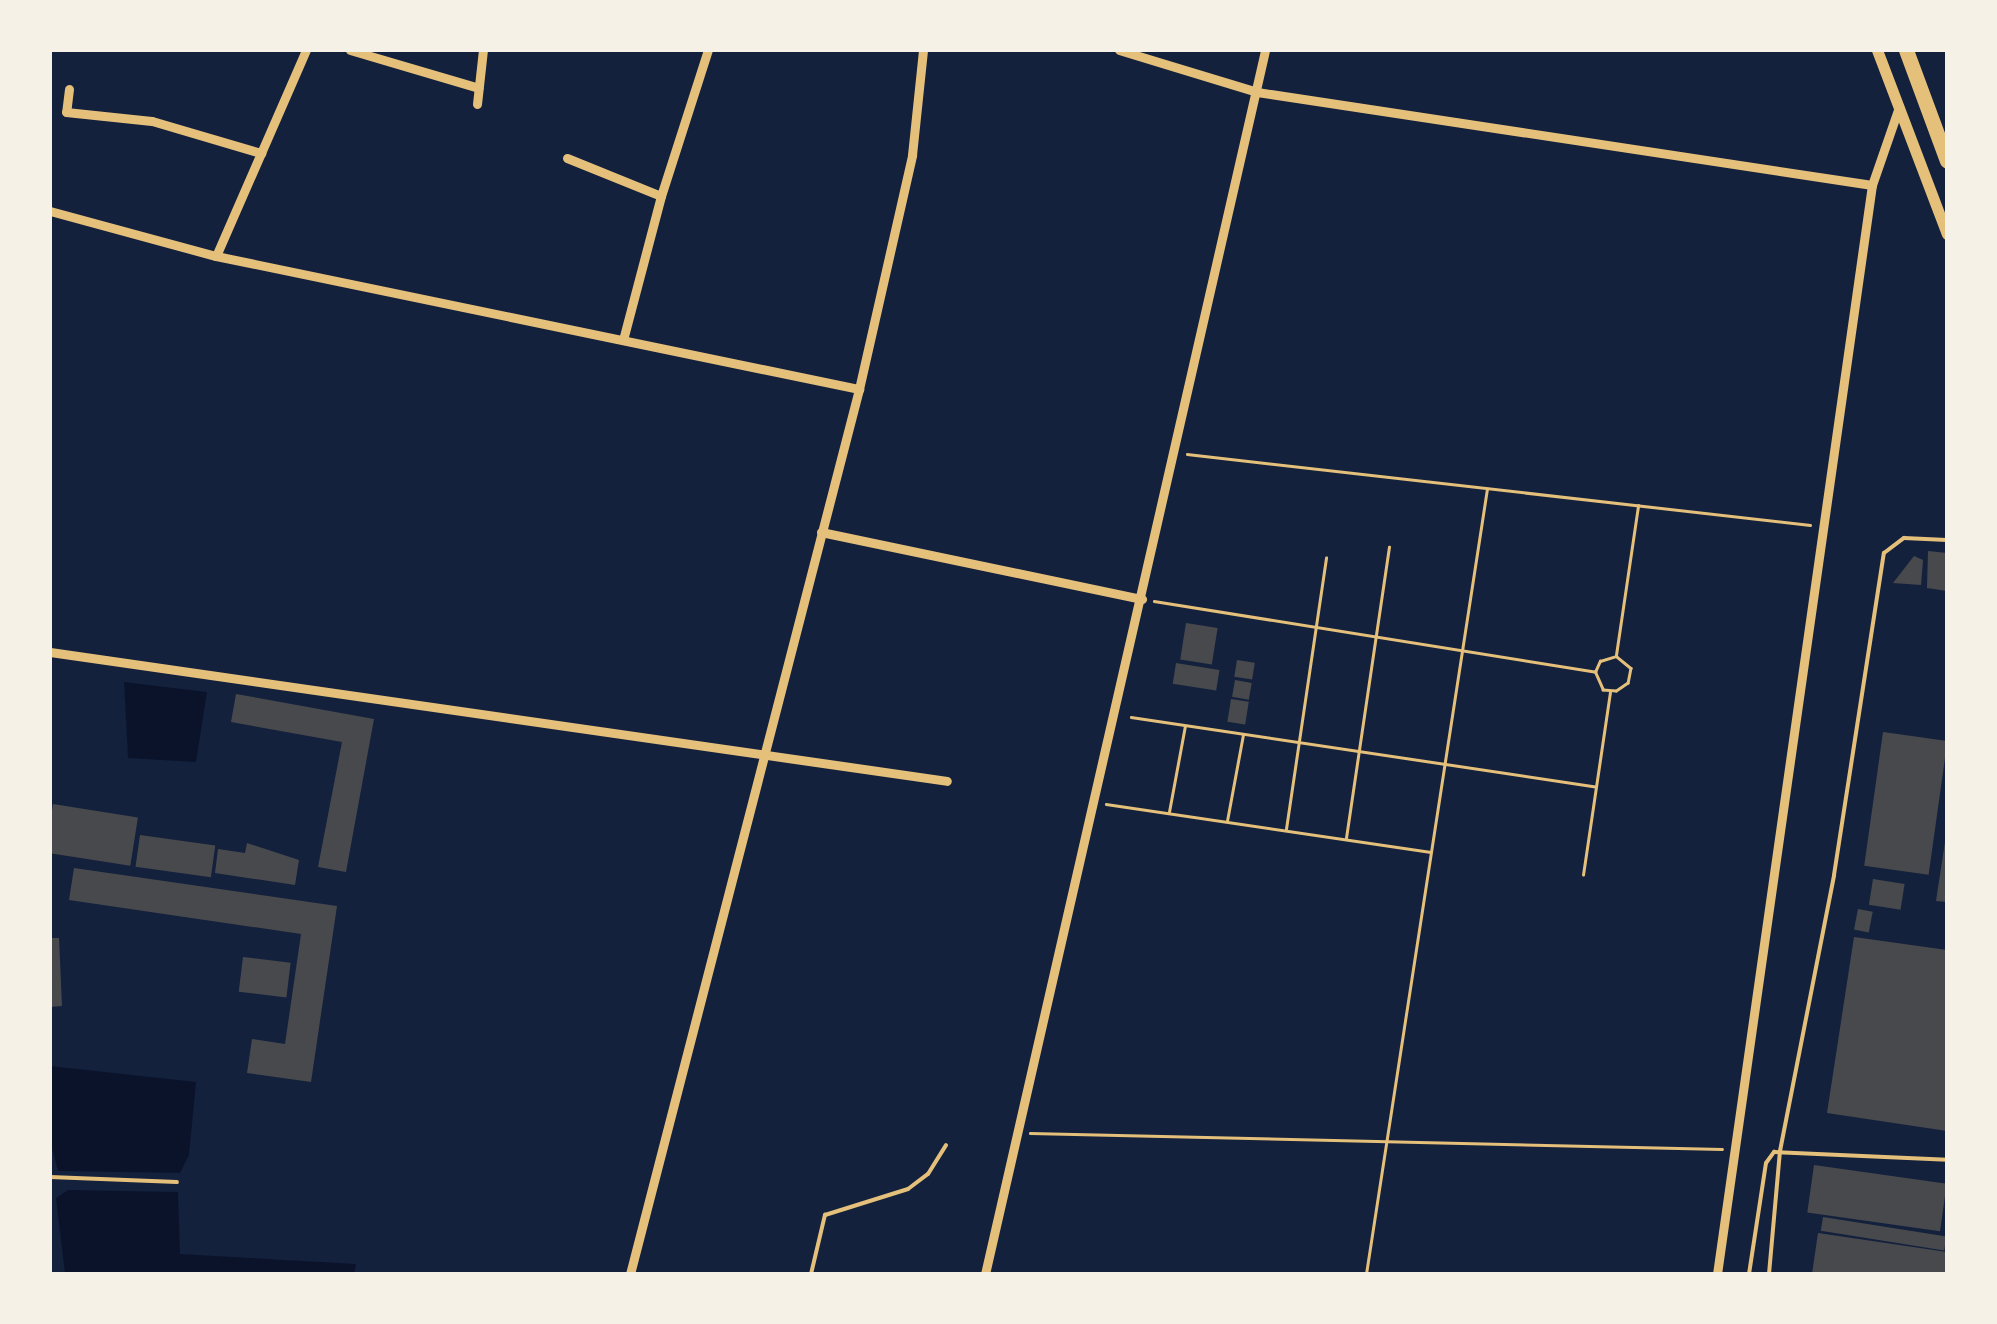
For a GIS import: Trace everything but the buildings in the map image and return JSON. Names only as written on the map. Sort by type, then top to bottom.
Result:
[{"type":"highway","points":[[1906,50],[1947,161]]},
{"type":"street","points":[[216,256],[306,50]]},
{"type":"street","points":[[350,50],[478,88]]},
{"type":"street","points":[[478,104],[483,50]]},
{"type":"street","points":[[623,340],[661,196],[708,50]]},
{"type":"street","points":[[630,1274],[859,389],[912,155],[923,50]]},
{"type":"street","points":[[1119,50],[1257,92],[1872,185]]},
{"type":"street","points":[[985,1274],[1265,50]]},
{"type":"street","points":[[1877,50],[1947,234]]},
{"type":"street","points":[[69,89],[66,112],[152,121],[261,154]]},
{"type":"street","points":[[1717,1274],[1872,185],[1899,106]]},
{"type":"street","points":[[567,158],[661,196]]},
{"type":"street","points":[[50,212],[216,256],[859,389]]},
{"type":"street","points":[[821,532],[1142,599]]},
{"type":"street","points":[[50,652],[764,759],[947,782]]},
{"type":"lane","points":[[1768,1274],[1780,1151],[1834,875],[1884,554],[1904,538],[1947,540]]},
{"type":"lane","points":[[811,1274],[825,1215],[908,1189],[928,1174],[946,1145]]},
{"type":"lane","points":[[1748,1274],[1766,1163],[1780,1151],[1947,1160]]},
{"type":"lane","points":[[50,1177],[177,1182]]},
{"type":"path","points":[[1175,453],[1823,527]]},
{"type":"path","points":[[1366,1274],[1487,489]]},
{"type":"path","points":[[1616,656],[1638,506]]},
{"type":"path","points":[[1346,840],[1389,546]]},
{"type":"path","points":[[1286,831],[1326,558]]},
{"type":"path","points":[[1142,599],[1595,672]]},
{"type":"path","points":[[1583,875],[1610,692],[1630,676],[1628,663],[1616,656],[1600,660],[1595,672],[1598,684],[1610,692]]},
{"type":"path","points":[[1130,716],[1594,786]]},
{"type":"path","points":[[1169,813],[1185,725]]},
{"type":"path","points":[[1227,822],[1244,734]]},
{"type":"path","points":[[1095,802],[1432,852]]},
{"type":"path","points":[[1018,1133],[1735,1149]]},
{"type":"water","points":[[124,682],[207,692],[196,762],[128,758]]},
{"type":"water","points":[[50,1066],[196,1082],[189,1155],[180,1173],[58,1171],[50,1140]]},
{"type":"water","points":[[68,1190],[178,1192],[180,1254],[356,1264],[354,1274],[65,1274],[56,1198]]}]
